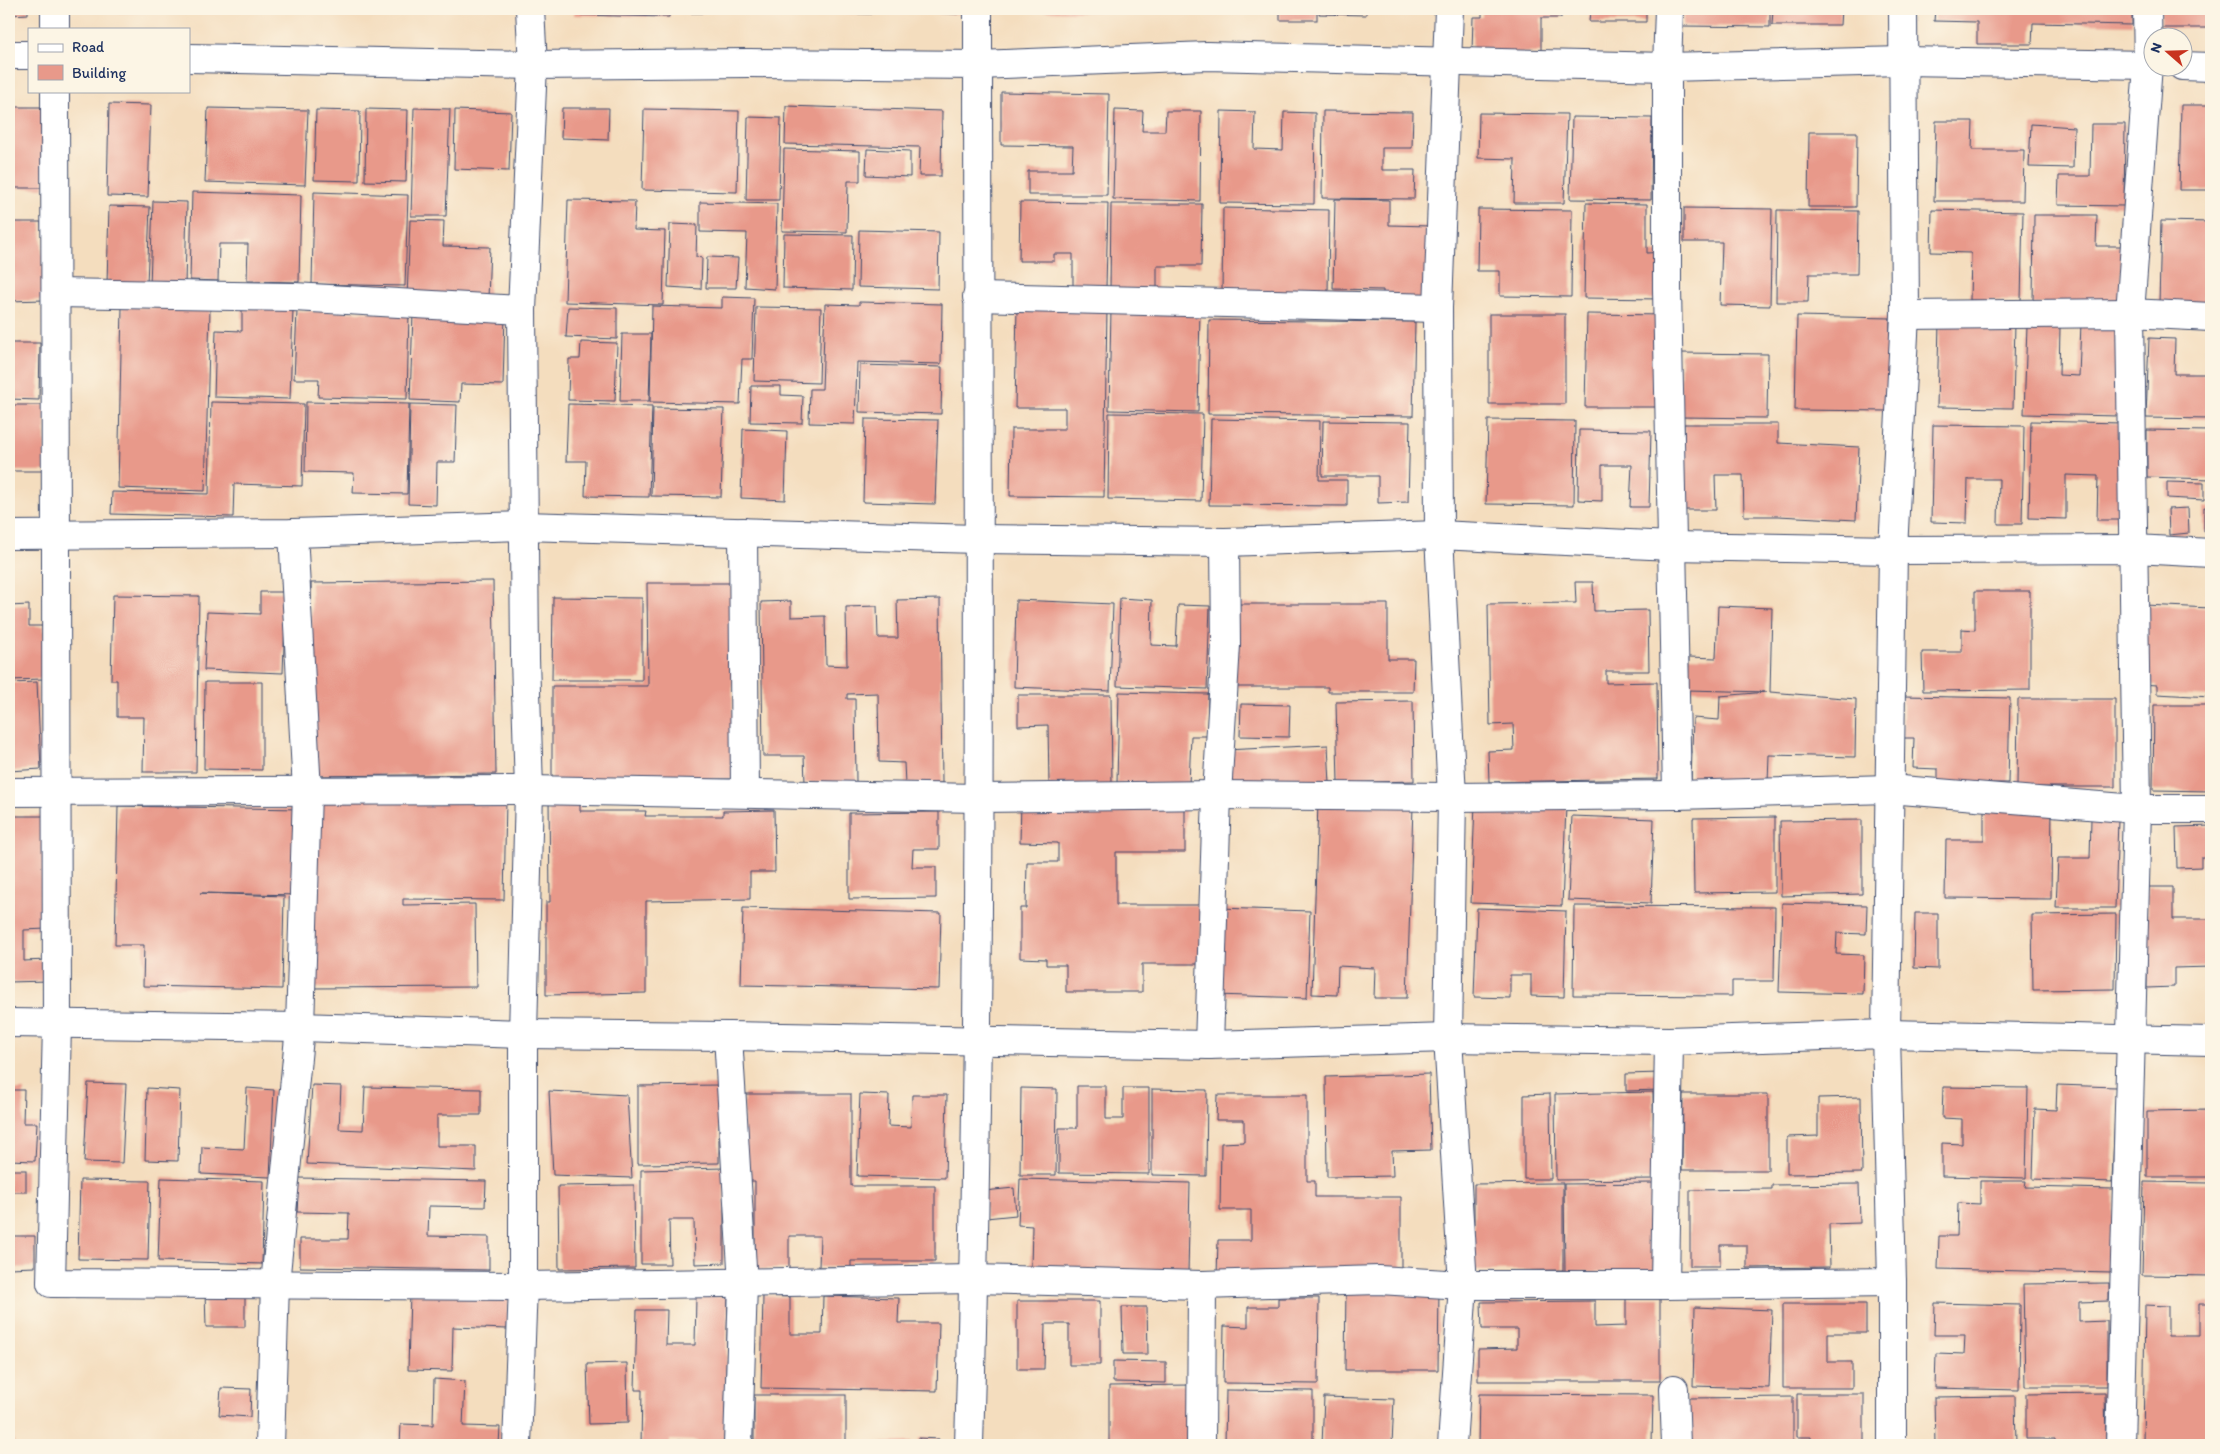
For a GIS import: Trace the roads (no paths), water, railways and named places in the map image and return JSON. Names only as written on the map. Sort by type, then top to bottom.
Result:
[{"type":"street","points":[[55,9],[55,28]]},
{"type":"street","points":[[517,1445],[524,1286],[523,1034],[529,790],[523,526],[522,310],[533,65],[530,9]]},
{"type":"street","points":[[969,1445],[974,1279],[980,798],[977,539],[978,9]]},
{"type":"street","points":[[1448,9],[1448,61],[1438,308],[1439,536],[1452,797],[1448,1038],[1462,1285],[1452,1445]]},
{"type":"street","points":[[1669,9],[1667,67],[1671,546],[1677,795]]},
{"type":"street","points":[[1892,1445],[1892,1282],[1886,1034],[1893,550],[1905,315],[1903,9]]},
{"type":"street","points":[[2147,9],[2148,28]]},
{"type":"street","points":[[9,55],[28,55]]},
{"type":"street","points":[[190,58],[533,65],[749,63],[978,65],[1207,56],[1667,67],[1903,61],[2142,65]]},
{"type":"street","points":[[2192,66],[2211,67]]},
{"type":"street","points":[[2120,1445],[2137,809],[2135,549],[2130,313],[2149,78]]},
{"type":"street","points":[[55,92],[58,1024],[52,1283],[524,1286],[974,1279],[1202,1285],[1379,1280],[1462,1285],[1892,1282]]},
{"type":"street","points":[[56,294],[294,297],[522,310]]},
{"type":"street","points":[[977,297],[1438,308]]},
{"type":"street","points":[[1905,315],[2130,313],[2211,317]]},
{"type":"street","points":[[9,534],[293,533],[523,526],[977,539],[1225,542],[1439,536],[1671,546],[1893,550],[2135,549],[2211,553]]},
{"type":"street","points":[[743,532],[745,793]]},
{"type":"street","points":[[270,1445],[275,1284],[300,1027],[307,791],[293,533]]},
{"type":"street","points":[[1209,1045],[1217,795],[1226,645],[1225,542]]},
{"type":"street","points":[[9,792],[529,790],[980,798],[1217,795],[1452,797],[1677,795],[1889,789],[2137,809],[2211,809]]},
{"type":"street","points":[[9,1023],[300,1027],[523,1034],[1209,1045],[1448,1038],[1669,1041],[1886,1034],[2211,1041]]},
{"type":"street","points":[[728,1036],[743,1284],[738,1445]]},
{"type":"street","points":[[1665,1285],[1669,1041]]},
{"type":"street","points":[[1201,1445],[1202,1285]]},
{"type":"street","points":[[1674,1388],[1676,1445]]}]
